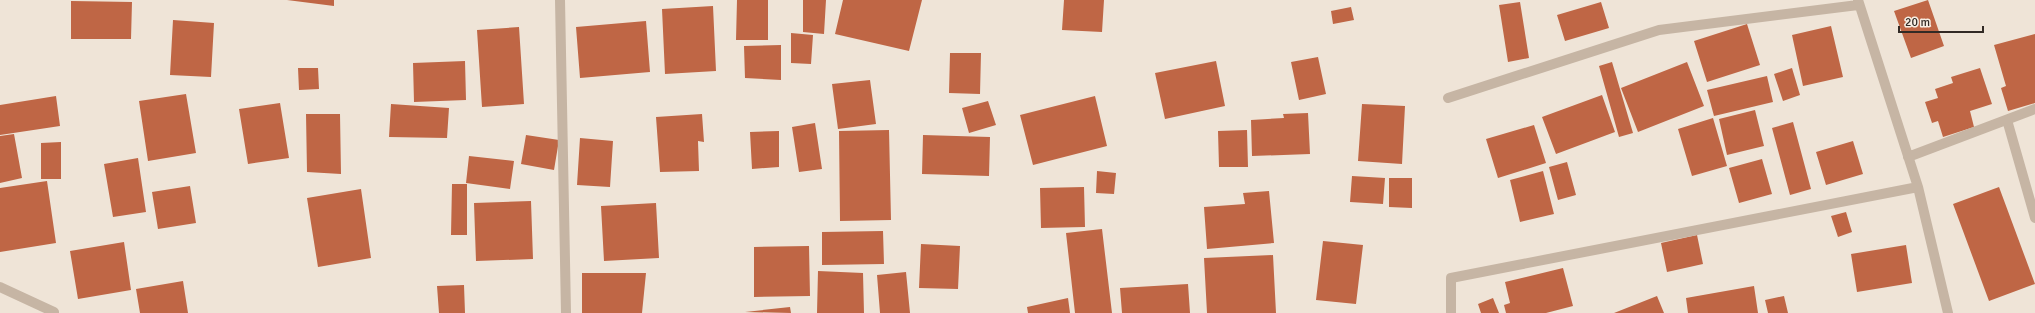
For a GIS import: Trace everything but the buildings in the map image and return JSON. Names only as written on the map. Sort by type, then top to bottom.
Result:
[{"type":"street","points":[[560,0],[566,313]]},
{"type":"street","points":[[1448,98],[1659,30],[1858,2],[1918,187],[1948,313]]},
{"type":"street","points":[[1908,157],[2035,109]]},
{"type":"street","points":[[2007,120],[2035,218]]},
{"type":"street","points":[[1451,313],[1451,278],[1918,187]]},
{"type":"street","points":[[0,287],[54,312]]}]
